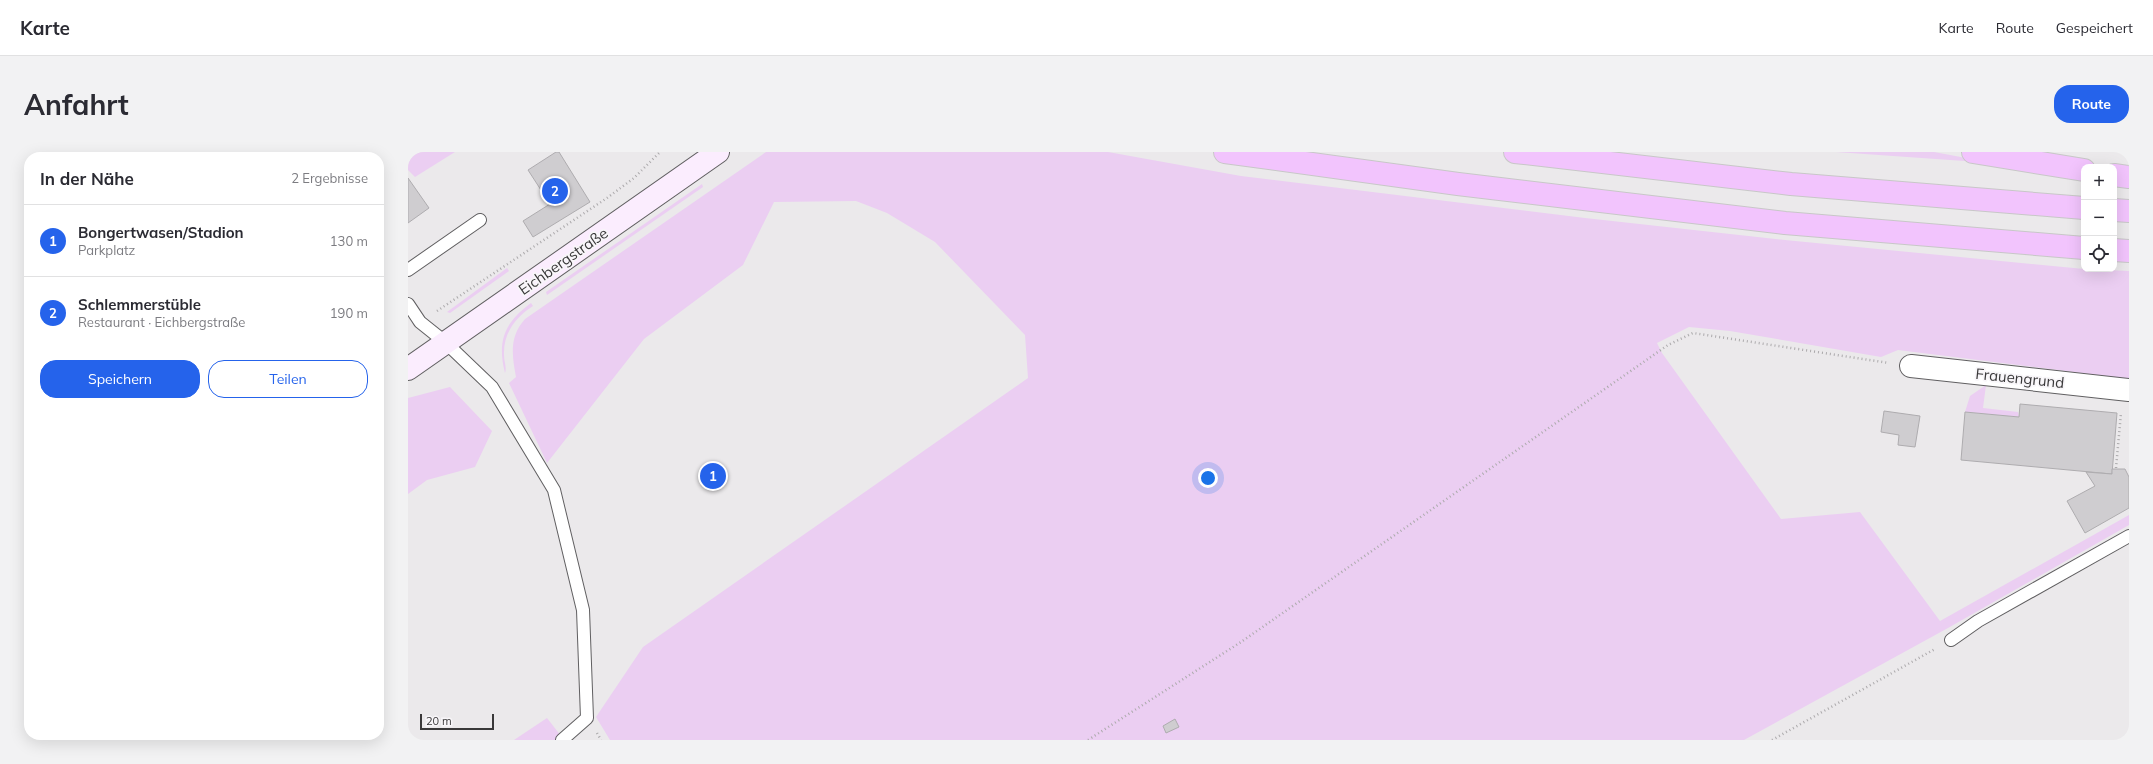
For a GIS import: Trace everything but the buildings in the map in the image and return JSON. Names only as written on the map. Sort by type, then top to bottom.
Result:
[{"type":"highway","points":[[1225,152],[1451,183],[1785,223],[2081,248]]},
{"type":"highway","points":[[1515,152],[1790,184],[1912,196],[2081,208]]},
{"type":"highway","points":[[1972,152],[2081,170]]},
{"type":"highway","points":[[2117,175],[2129,177]]},
{"type":"highway","points":[[2117,210],[2129,211]]},
{"type":"highway","points":[[2117,250],[2129,251]]},
{"type":"main road","name":"Eichbergstraße","points":[[408,369],[718,152]]},
{"type":"street","name":"Frauengrund","points":[[1911,366],[2126,390]]},
{"type":"lane","points":[[408,270],[480,220]]},
{"type":"lane","points":[[408,304],[420,322],[445,342],[492,387],[554,490],[583,610],[587,710],[587,718],[562,740]]},
{"type":"lane","points":[[1951,640],[1978,622],[2129,536]]},
{"type":"path","points":[[420,322],[608,198],[634,178],[660,152]]},
{"type":"path","points":[[1088,740],[1241,642],[1668,345],[1693,332],[1911,366]]},
{"type":"path","points":[[2116,468],[2126,390]]},
{"type":"path","points":[[1772,740],[1951,640]]},
{"type":"shaded area","points":[[408,152],[455,152],[415,177],[408,170]]},
{"type":"shaded area","points":[[766,152],[1108,152],[1241,176],[1585,218],[1785,240],[2081,269],[2081,272],[2129,271],[2129,379],[1898,350],[1881,357],[1730,331],[1689,327],[1657,343],[1662,353],[1781,519],[1860,512],[1940,621],[2129,515],[2129,525],[1948,628],[1744,740],[610,740],[596,717],[643,647],[1028,378],[1025,335],[935,242],[887,213],[856,201],[774,202],[743,265],[644,339],[547,463],[509,383],[516,377],[513,361],[514,339],[525,319]]},
{"type":"shaded area","points":[[1836,152],[1934,152],[1993,163]]},
{"type":"shaded area","points":[[702,184],[703,187],[547,295],[546,292]]},
{"type":"shaded area","points":[[507,268],[509,271],[450,313],[447,312]]},
{"type":"shaded area","points":[[531,303],[533,306],[521,315],[508,333],[504,347],[505,373],[502,351],[505,334],[514,318]]},
{"type":"shaded area","points":[[1986,385],[1983,408],[2018,412],[2019,417],[1965,412],[1970,396]]},
{"type":"shaded area","points":[[450,387],[492,431],[475,467],[427,480],[408,494],[408,398]]},
{"type":"shaded area","points":[[547,718],[561,736],[555,740],[514,740]]},
{"type":"place","name":"Schlemmerstüble","points":[[555,191]]},
{"type":"place","name":"Bongertwasen/Stadion","points":[[713,476]]}]
